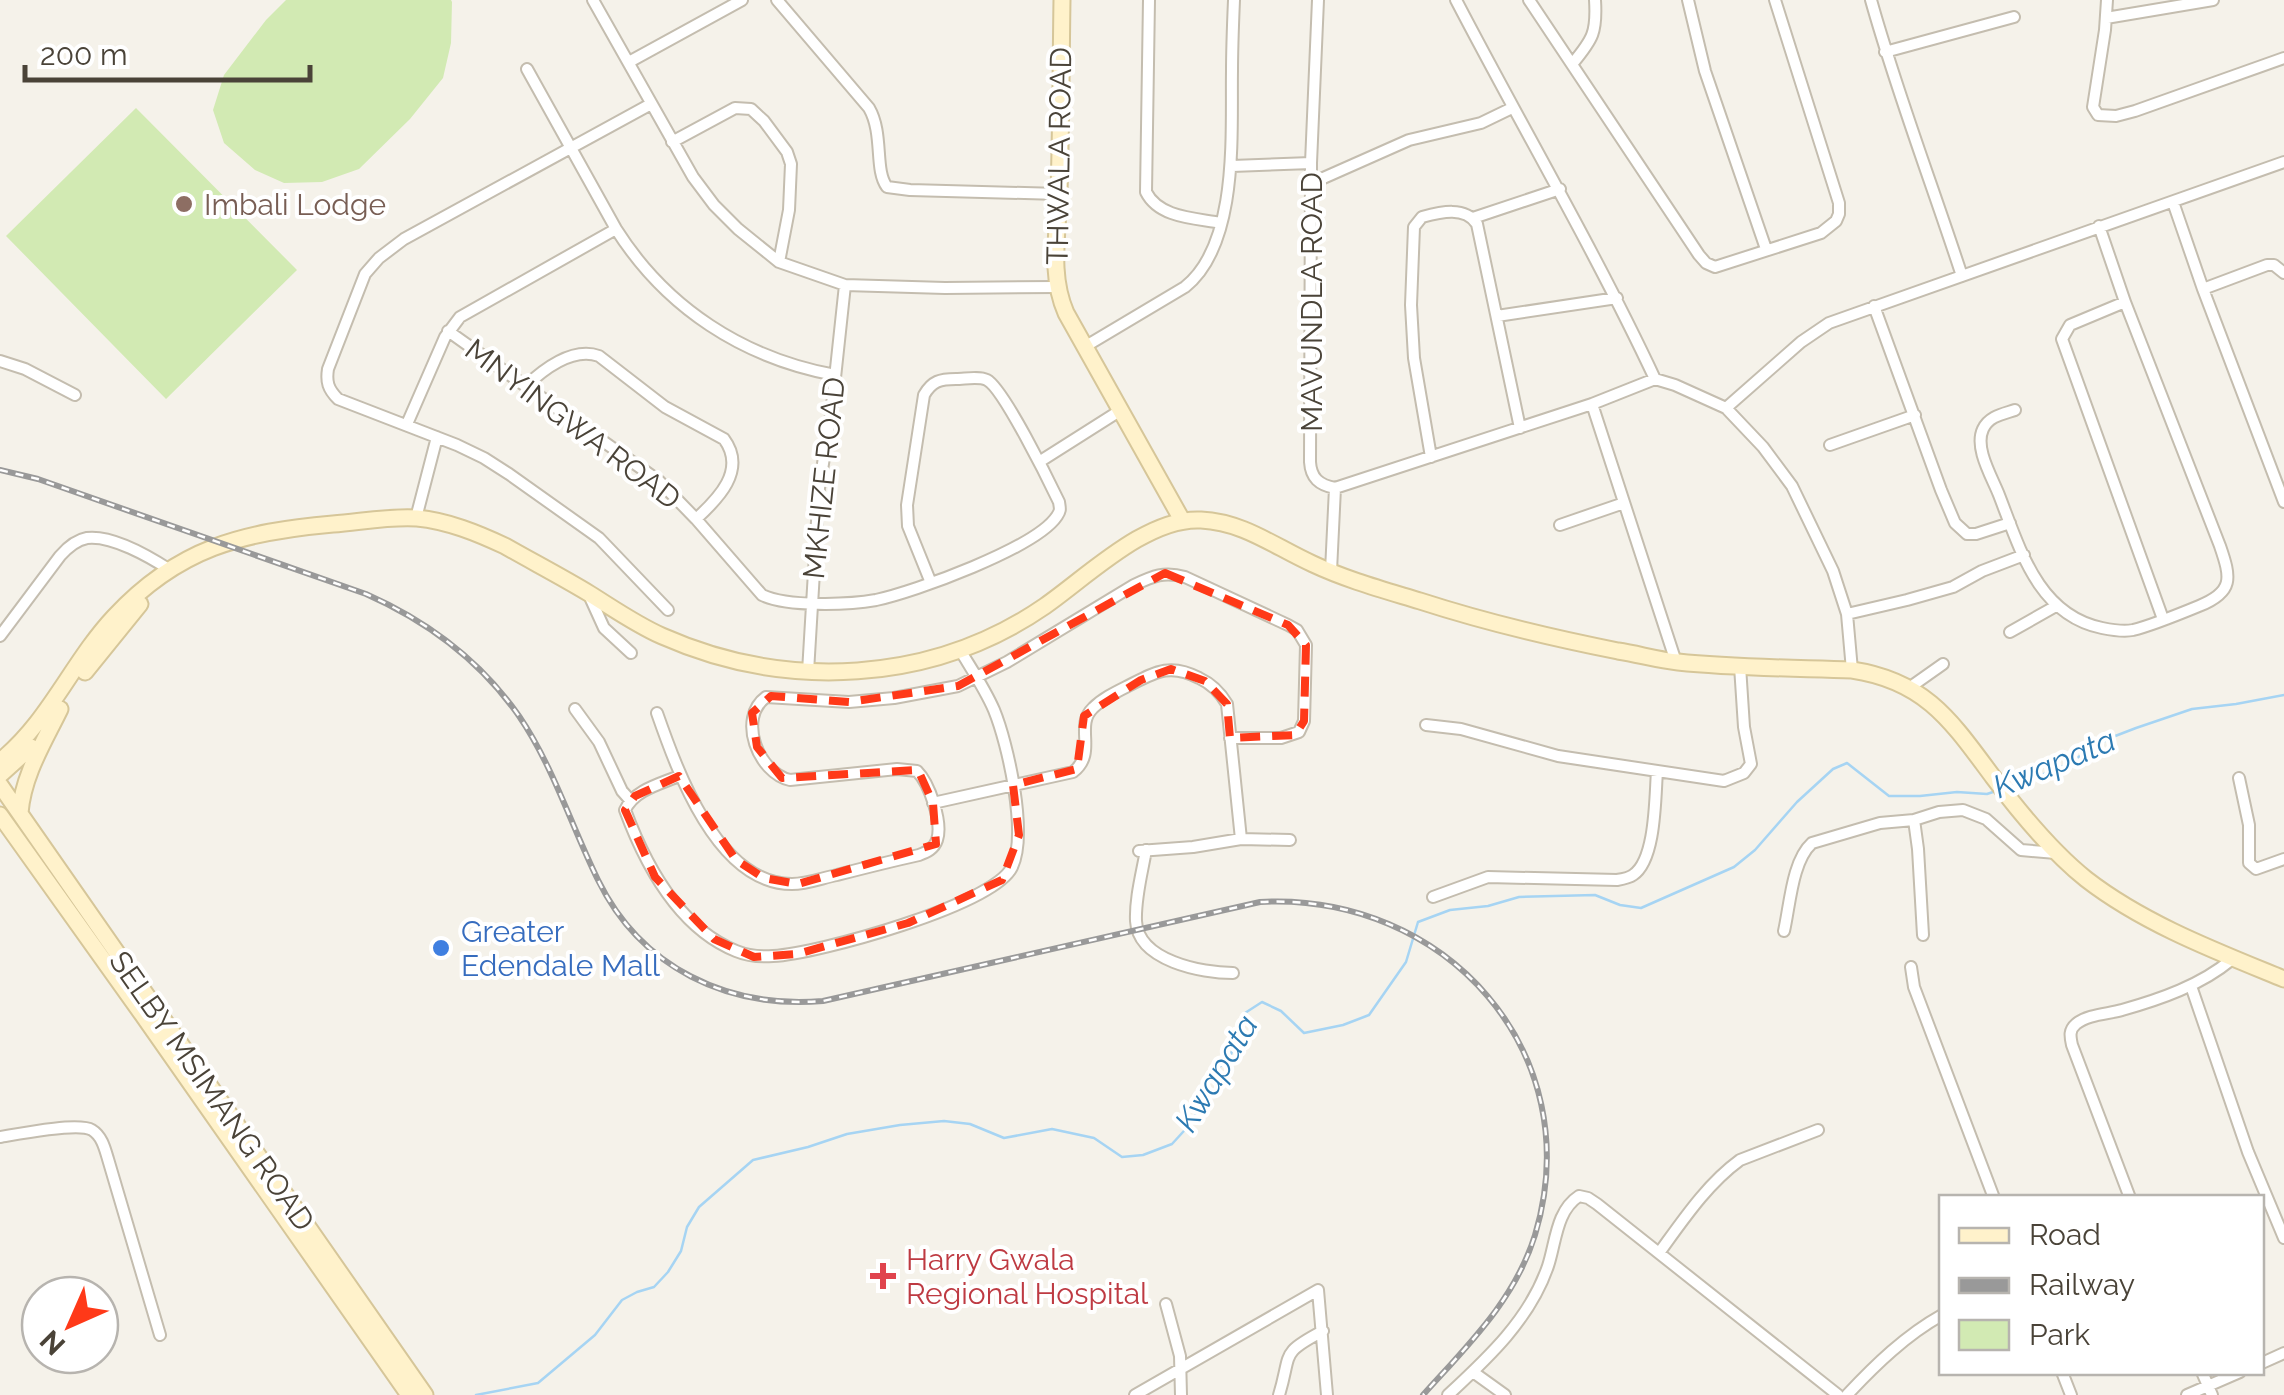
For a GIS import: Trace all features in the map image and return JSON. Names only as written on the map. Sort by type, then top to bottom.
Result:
[{"type":"street","points":[[593,0],[693,178],[738,230],[779,262],[845,285],[1057,287]]},
{"type":"street","points":[[629,62],[742,0]]},
{"type":"street","points":[[777,0],[869,108],[878,126],[881,178],[888,187],[1059,194]]},
{"type":"street","name":"THWALA ROAD","points":[[1062,0],[1057,287],[1066,313],[1182,520]]},
{"type":"street","points":[[1149,0],[1146,192],[1152,203],[1166,212],[1221,223]]},
{"type":"street","points":[[1086,346],[1197,278],[1211,252],[1227,200],[1232,166],[1234,0]]},
{"type":"street","name":"MAVUNDLA ROAD","points":[[1318,0],[1311,163],[1310,462],[1318,482],[1335,488]]},
{"type":"street","points":[[1456,0],[1512,108],[1560,189],[1655,379]]},
{"type":"street","points":[[1530,0],[1706,263],[1715,267],[1821,232],[1839,214],[1839,203],[1774,0]]},
{"type":"street","points":[[1573,63],[1594,34],[1595,0]]},
{"type":"street","points":[[1688,0],[1705,71],[1766,250]]},
{"type":"street","points":[[1871,0],[1962,276]]},
{"type":"street","points":[[2106,0],[2093,107],[2098,115],[2135,111],[2284,58]]},
{"type":"street","points":[[2106,18],[2213,0]]},
{"type":"street","points":[[1885,52],[2014,17]]},
{"type":"street","points":[[527,69],[616,229],[663,289],[726,337],[779,362],[835,375]]},
{"type":"street","points":[[651,104],[404,239],[379,258],[365,274],[328,369],[328,388],[338,399],[484,458],[599,538],[668,610]]},
{"type":"street","points":[[672,142],[735,108],[751,109],[764,121],[791,164],[789,210],[779,262]]},
{"type":"street","points":[[1312,183],[1408,140],[1480,124],[1512,108]]},
{"type":"street","points":[[1726,408],[1801,342],[1829,323],[2284,162]]},
{"type":"street","points":[[1232,166],[1311,163]]},
{"type":"street","points":[[1473,218],[1560,189]]},
{"type":"street","points":[[2173,202],[2284,502]]},
{"type":"street","points":[[1431,457],[1414,358],[1411,305],[1414,227],[1422,217],[1462,212],[1477,224],[1520,428]]},
{"type":"street","points":[[2015,410],[1986,424],[1981,432],[1983,455],[2024,555],[2042,591],[2056,606],[2097,627],[2132,630],[2216,598],[2225,590],[2228,570],[2099,226]]},
{"type":"street","points":[[407,424],[448,331],[460,317],[616,229]]},
{"type":"street","points":[[2203,289],[2267,265],[2284,273]]},
{"type":"street","name":"MKHIZE ROAD","points":[[808,672],[819,488],[845,285]]},
{"type":"street","points":[[1497,316],[1617,298]]},
{"type":"street","points":[[2125,302],[2070,325],[2062,339],[2164,618]]},
{"type":"street","points":[[1874,306],[1955,523],[1967,534],[2010,524]]},
{"type":"street","name":"MNYINGWA ROAD","points":[[448,331],[659,481],[762,594],[784,602],[876,600],[931,583],[1042,531],[1059,514],[1060,502],[1038,462]]},
{"type":"street","points":[[526,386],[565,359],[591,353],[665,408],[724,439],[731,456],[726,487],[696,519]]},
{"type":"street","points":[[0,361],[25,369],[75,396]]},
{"type":"street","points":[[931,583],[908,526],[907,505],[922,408],[930,386],[943,379],[988,380],[1004,400],[1038,462],[1121,410]]},
{"type":"street","points":[[1331,572],[1335,488],[1592,404],[1655,379],[1726,408],[1763,447],[1792,486],[1833,571],[1847,614],[1852,670]]},
{"type":"street","points":[[1592,404],[1676,662]]},
{"type":"street","points":[[1830,446],[1915,415]]},
{"type":"street","points":[[416,518],[438,437]]},
{"type":"street","points":[[1560,525],[1624,503]]},
{"type":"street","points":[[0,761],[22,742],[103,630],[136,595],[208,548],[252,534],[416,518],[438,522],[482,535],[660,635],[704,652],[740,662],[808,672],[854,672],[901,666],[960,650],[1043,607],[1100,564],[1165,524],[1216,521],[1235,525],[1331,572],[1546,636],[1676,662],[1852,670],[1910,688],[1950,720],[2014,805],[2086,880],[2231,960],[2284,980]]},
{"type":"street","points":[[0,636],[60,556],[83,539],[101,539],[151,558],[165,574]]},
{"type":"street","points":[[1847,614],[1953,586],[2024,555]]},
{"type":"street","points":[[657,713],[679,776],[715,836],[736,860],[764,878],[788,884],[928,851],[938,835],[933,803],[921,775],[910,770],[790,780],[767,766],[754,737],[752,712],[760,701],[772,696],[849,702],[958,686],[1134,585],[1154,575],[1172,573],[1288,625],[1302,636],[1306,645],[1304,721],[1299,732],[1281,738],[1230,738]]},
{"type":"street","points":[[0,775],[28,750],[88,668],[165,574]]},
{"type":"street","points":[[589,594],[604,628],[631,654]]},
{"type":"street","points":[[2010,632],[2056,606]]},
{"type":"street","points":[[679,776],[648,788],[630,800],[625,810],[655,877],[678,906],[714,939],[734,950],[774,956],[840,944],[908,923],[995,886],[1008,874],[1018,849],[1013,785],[998,722],[960,650]]},
{"type":"street","points":[[1910,688],[1942,664]]},
{"type":"street","points":[[1426,725],[1461,729],[1558,756],[1724,781],[1744,773],[1750,764],[1740,666]]},
{"type":"street","points":[[933,803],[1077,770],[1084,756],[1089,712],[1110,696],[1161,671],[1179,669],[1205,680],[1227,704],[1240,839]]},
{"type":"street","points":[[20,813],[26,782],[60,708]]},
{"type":"street","points":[[575,709],[599,742],[630,800]]},
{"type":"street","points":[[0,744],[22,742]]},
{"type":"street","points":[[1433,897],[1488,877],[1631,877],[1645,862],[1650,846],[1658,771]]},
{"type":"street","points":[[2239,778],[2249,825],[2249,863],[2256,869],[2284,858]]},
{"type":"street","name":"SELBY MSIMANG ROAD","points":[[0,785],[426,1395]]},
{"type":"street","points":[[1784,931],[1799,860],[1807,848],[1812,843],[1880,823],[1963,810],[1986,818],[2021,850],[2057,853]]},
{"type":"street","name":"SELBY MSIMANG ROAD","points":[[0,815],[409,1395]]},
{"type":"street","points":[[1914,820],[1923,935]]},
{"type":"street","points":[[1233,973],[1216,973],[1179,963],[1161,956],[1142,940],[1136,921],[1143,851],[1193,848],[1240,839],[1290,840]]},
{"type":"street","points":[[2129,1195],[2072,1045],[2071,1030],[2081,1020],[2126,1009],[2207,979],[2231,960]]},
{"type":"street","points":[[1911,967],[1914,988],[1993,1195]]},
{"type":"street","points":[[2191,986],[2248,1152],[2284,1238]]},
{"type":"street","points":[[0,1137],[76,1127],[98,1135],[160,1335]]},
{"type":"street","points":[[1659,1253],[1730,1167],[1818,1130]]},
{"type":"street","points":[[1448,1395],[1512,1330],[1531,1302],[1562,1217],[1579,1196],[1588,1198],[1838,1395]]},
{"type":"street","points":[[1135,1395],[1318,1290],[1327,1395]]},
{"type":"street","points":[[1166,1304],[1180,1356],[1181,1395]]},
{"type":"street","points":[[1847,1395],[1904,1340],[1939,1317]]},
{"type":"street","points":[[1280,1395],[1288,1355],[1323,1330]]},
{"type":"street","points":[[1473,1372],[1504,1395]]},
{"type":"street","points":[[2186,1395],[2210,1391],[2235,1375]]},
{"type":"highlighted area","points":[[1165,573],[1288,625],[1306,645],[1304,721],[1295,735],[1230,738],[1227,704],[1205,681],[1171,669],[1141,680],[1084,716],[1077,769],[1013,785],[1019,835],[1002,880],[908,923],[797,954],[754,957],[714,939],[655,877],[625,810],[635,796],[679,776],[736,860],[764,878],[798,884],[936,844],[933,803],[918,770],[782,778],[757,747],[752,713],[771,696],[849,702],[958,686]]},
{"type":"green space","points":[[286,0],[452,2],[451,43],[443,78],[410,119],[359,169],[322,182],[284,183],[255,170],[224,143],[213,110],[224,75]]},
{"type":"green space","points":[[136,108],[297,270],[166,399],[6,236]]},
{"type":"waterway","name":"Kwapata","points":[[2008,787],[2060,768],[2110,738],[2192,709],[2284,695]]},
{"type":"waterway","name":"Kwapata","points":[[476,1395],[538,1383],[595,1335],[622,1300],[654,1287],[681,1251],[687,1227],[699,1207],[753,1160],[847,1134],[944,1121],[970,1124],[1004,1138],[1052,1129],[1094,1138],[1122,1157],[1143,1155],[1172,1144],[1193,1121],[1212,1074],[1230,1057],[1245,1013],[1262,1002],[1281,1011],[1304,1033],[1369,1015],[1406,962],[1418,922],[1450,910],[1488,906],[1519,897],[1595,895],[1641,908],[1734,867],[1755,850],[1797,802],[1833,769],[1847,763],[1889,796],[1996,791]]},
{"type":"railway","points":[[0,470],[38,479],[366,594],[451,644],[487,677],[519,716],[542,755],[616,911],[663,959],[721,989],[754,998],[823,1001],[1260,902],[1327,906],[1389,924],[1443,955],[1488,996],[1521,1047],[1541,1104],[1547,1168],[1535,1235],[1515,1281],[1488,1321],[1423,1395]]},
{"type":"place","name":"Imbali Lodge","points":[[184,204]]},
{"type":"place","name":"Greater Edendale Mall","points":[[441,948]]},
{"type":"place","name":"Harry Gwala Regional Hospital","points":[[883,1276]]}]
